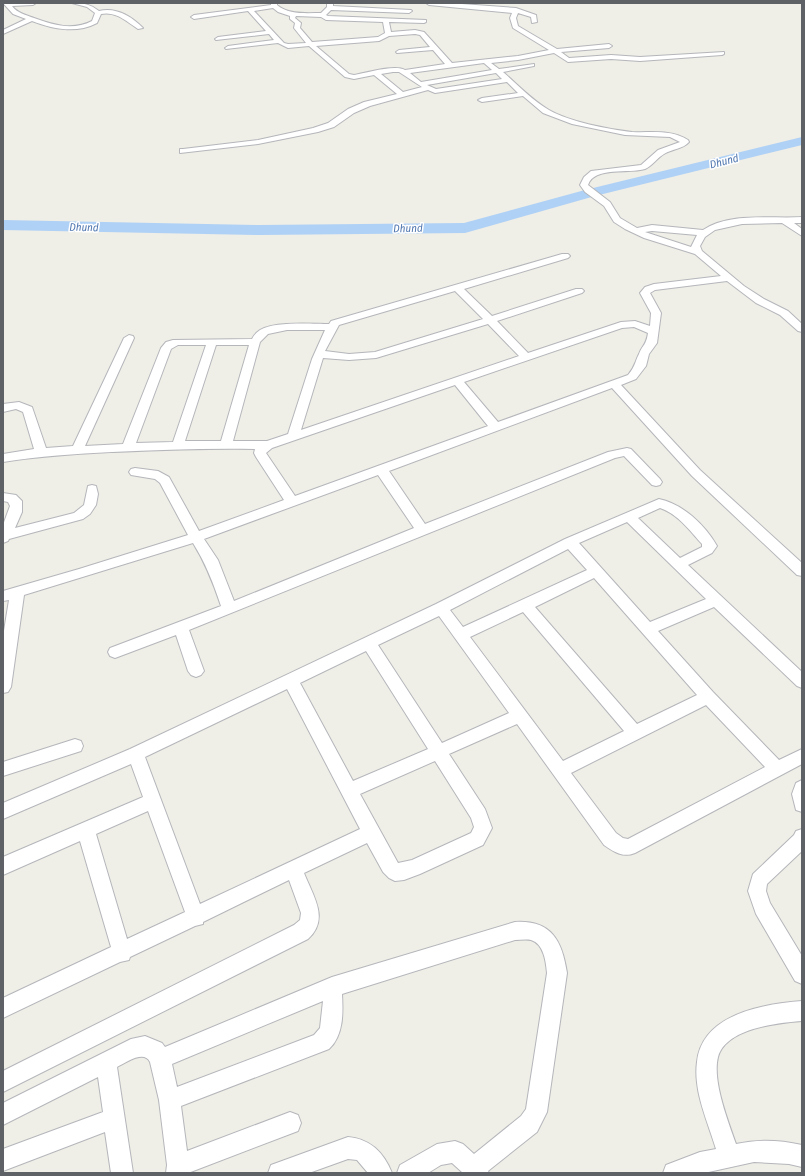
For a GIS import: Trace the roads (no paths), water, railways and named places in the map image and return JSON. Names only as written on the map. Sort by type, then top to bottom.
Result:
[{"type":"street","points":[[32,3],[7,4],[15,13],[52,27],[67,28],[91,24],[94,22],[98,13]]},
{"type":"street","points":[[76,3],[89,6],[98,13],[111,11],[118,12],[140,28]]},
{"type":"street","points":[[429,3],[516,10],[533,14],[534,22]]},
{"type":"street","points":[[254,16],[195,21],[274,5],[283,13],[323,15],[326,18],[343,20],[424,21]]},
{"type":"street","points":[[323,15],[330,6]]},
{"type":"street","points":[[330,6],[408,11]]},
{"type":"street","points":[[330,6],[333,13],[343,20]]},
{"type":"street","points":[[250,10],[282,44],[288,46],[373,39],[383,37],[388,34],[419,32],[422,34],[424,40],[435,48],[450,64]]},
{"type":"street","points":[[516,10],[513,18],[516,27],[544,43],[564,58],[574,60],[611,57],[640,59],[722,53]]},
{"type":"street","points":[[293,14],[292,18],[298,23],[297,28],[310,44],[348,76],[354,77],[397,69],[406,72],[424,86],[439,91],[509,80]]},
{"type":"street","points":[[3,32],[32,19]]},
{"type":"street","points":[[386,20],[388,34]]},
{"type":"street","points":[[254,24],[262,23]]},
{"type":"street","points":[[218,39],[270,32]]},
{"type":"street","points":[[373,39],[376,43],[386,44]]},
{"type":"street","points":[[228,48],[279,41]]},
{"type":"street","points":[[544,43],[558,42]]},
{"type":"street","points":[[406,72],[450,64],[518,58],[555,51],[610,46]]},
{"type":"street","points":[[399,52],[435,48]]},
{"type":"street","points":[[484,61],[546,110],[561,118],[630,134],[660,134],[675,137],[685,142],[661,152],[643,167],[596,172],[591,174],[584,185],[587,190],[609,206],[614,218],[636,231],[698,252],[750,295],[784,313],[802,329]]},
{"type":"street","points":[[183,151],[258,142],[319,129],[331,125],[351,111],[367,104],[402,95],[424,86],[497,70],[532,66]]},
{"type":"street","points":[[375,73],[402,95]]},
{"type":"street","points":[[482,100],[525,94]]},
{"type":"street","points":[[636,231],[652,228],[702,233],[749,220],[802,220]]},
{"type":"street","points":[[785,221],[802,233]]},
{"type":"street","points":[[698,252],[695,246],[696,240],[702,233]]},
{"type":"street","points":[[293,436],[319,354],[330,327],[335,323],[341,320],[565,256]]},
{"type":"street","points":[[3,686],[10,594],[196,537],[632,377],[642,366],[644,354],[652,344],[656,313],[646,297],[645,293],[648,289],[729,278]]},
{"type":"street","points":[[457,287],[526,357]]},
{"type":"street","points":[[319,354],[349,357],[376,355],[579,291]]},
{"type":"street","points":[[292,502],[260,453],[261,449],[268,445],[621,325],[635,324],[653,331]]},
{"type":"street","points":[[226,444],[247,366],[255,342],[259,336],[265,331],[275,328],[301,326],[330,327]]},
{"type":"street","points":[[77,450],[129,338]]},
{"type":"street","points":[[128,447],[166,348],[170,344],[177,342],[255,342]]},
{"type":"street","points":[[178,445],[212,342]]},
{"type":"street","points":[[457,381],[496,427]]},
{"type":"street","points":[[614,384],[696,473],[802,571]]},
{"type":"street","points":[[3,408],[19,405],[28,410],[41,452]]},
{"type":"street","points":[[3,458],[41,452],[128,447],[226,444],[268,445]]},
{"type":"street","points":[[115,652],[181,628],[422,530],[621,452],[627,452],[634,457],[656,482]]},
{"type":"street","points":[[381,469],[422,530]]},
{"type":"street","points":[[135,472],[158,475],[165,480],[196,537],[211,560],[219,578],[229,609]]},
{"type":"street","points":[[3,536],[78,516],[88,510],[91,504],[92,489]]},
{"type":"street","points":[[3,497],[15,499],[17,504],[16,510],[3,536]]},
{"type":"street","points":[[3,811],[136,754],[441,608],[570,542],[659,503],[665,503],[673,508],[707,541],[710,546],[707,550],[679,564]]},
{"type":"street","points":[[628,516],[802,682]]},
{"type":"street","points":[[570,542],[647,630],[777,769]]},
{"type":"street","points":[[460,635],[595,572]]},
{"type":"street","points":[[647,630],[716,600]]},
{"type":"street","points":[[525,605],[635,733]]},
{"type":"street","points":[[441,608],[610,839],[620,846],[629,847],[802,756]]},
{"type":"street","points":[[181,628],[196,671]]},
{"type":"street","points":[[291,681],[389,866],[396,872],[414,868],[477,839],[483,828],[479,815],[368,642]]},
{"type":"street","points":[[559,771],[708,696]]},
{"type":"street","points":[[349,791],[519,716]]},
{"type":"street","points":[[3,769],[75,746]]},
{"type":"street","points":[[136,754],[152,801],[196,917]]},
{"type":"street","points":[[802,788],[800,794],[802,804]]},
{"type":"street","points":[[3,866],[152,801]]},
{"type":"street","points":[[86,830],[122,953]]},
{"type":"street","points":[[4,1005],[122,953],[371,832]]},
{"type":"street","points":[[802,837],[800,841],[759,880],[757,891],[763,908],[802,974]]},
{"type":"street","points":[[3,1082],[301,932],[309,924],[310,913],[294,869]]},
{"type":"street","points":[[160,1059],[332,987],[515,931],[531,931],[542,935],[549,944],[555,960],[556,986],[536,1112],[529,1124],[476,1170],[455,1152],[437,1155],[408,1173]]},
{"type":"street","points":[[170,1100],[315,1045],[324,1040],[330,1031],[332,1016],[332,987]]},
{"type":"street","points":[[728,1157],[709,1085],[707,1060],[714,1043],[729,1029],[745,1022],[762,1016],[802,1011]]},
{"type":"street","points":[[3,1114],[131,1049],[146,1046],[155,1050],[160,1059],[170,1100],[177,1169],[290,1123]]},
{"type":"street","points":[[106,1061],[122,1173]]},
{"type":"street","points":[[3,1160],[114,1118]]},
{"type":"street","points":[[280,1173],[339,1150],[348,1148],[359,1148],[368,1154],[381,1173]]},
{"type":"street","points":[[674,1173],[700,1164],[754,1151],[789,1153],[802,1156]]},
{"type":"waterway","name":"Dhund","points":[[3,225],[260,230],[465,228],[590,193],[802,141]]}]
